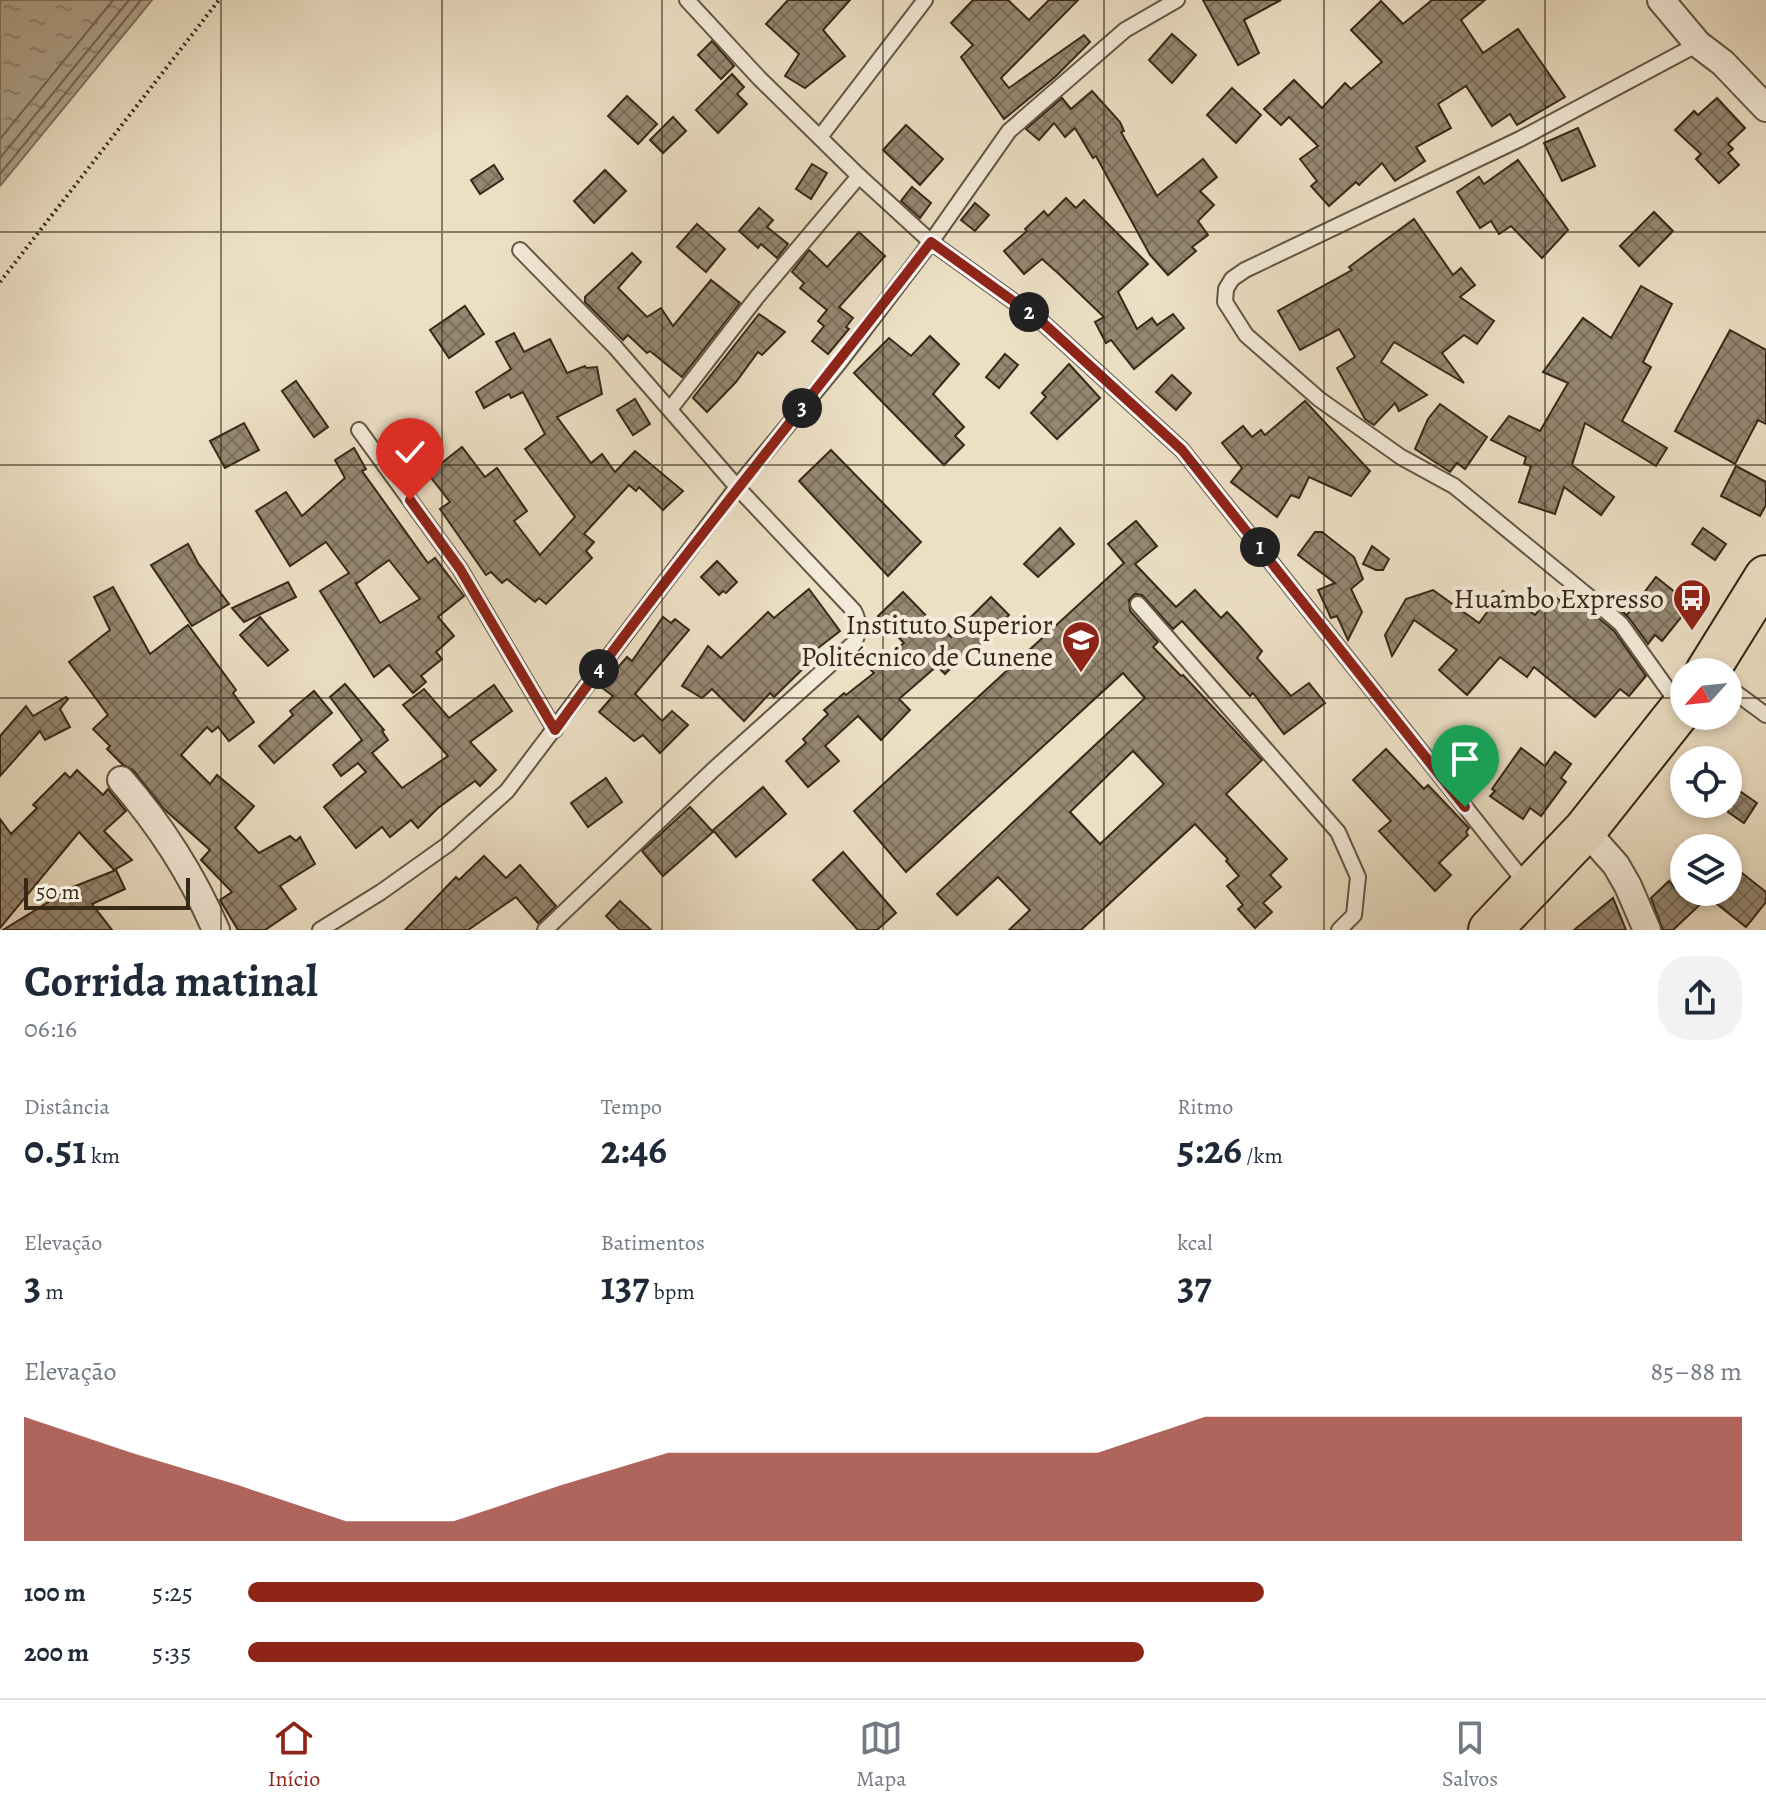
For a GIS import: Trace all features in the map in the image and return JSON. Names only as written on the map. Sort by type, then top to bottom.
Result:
[{"type":"main road","points":[[1716,658],[1766,577]]},
{"type":"main road","points":[[1490,930],[1585,830],[1670,722]]},
{"type":"street","points":[[1661,0],[1698,44],[1723,63],[1766,108]]},
{"type":"street","points":[[121,780],[174,848],[216,930]]},
{"type":"street","points":[[1585,830],[1616,865],[1647,930]]},
{"type":"lane","points":[[687,0],[759,78],[931,242],[1032,314],[1182,450],[1530,888]]},
{"type":"lane","points":[[820,137],[925,0]]},
{"type":"lane","points":[[320,930],[447,845],[507,791],[737,487],[839,363],[1014,126],[1125,30],[1177,0]]},
{"type":"lane","points":[[1670,689],[1621,624],[1454,486],[1401,457],[1319,399],[1246,335],[1225,302],[1226,289],[1232,279],[1245,270],[1520,139],[1698,44]]},
{"type":"lane","points":[[671,408],[757,297],[859,176]]},
{"type":"lane","points":[[520,250],[671,408],[737,487],[859,620],[859,632],[854,643],[713,770],[545,930]]},
{"type":"lane","points":[[359,430],[460,569],[555,730]]},
{"type":"lane","points":[[1138,604],[1338,832],[1358,877],[1354,915],[1339,930]]},
{"type":"lane","points":[[1742,697],[1766,715]]},
{"type":"path","points":[[0,282],[219,0]]},
{"type":"water","points":[[0,0],[152,0],[0,186]]},
{"type":"building","points":[[788,0],[850,0],[823,30],[845,56],[805,88],[785,76],[799,54],[766,24]]},
{"type":"building","points":[[973,0],[1008,0],[1029,20],[1049,0],[1078,0],[1001,78],[1009,88],[1084,35],[1090,42],[1055,77],[1004,119],[961,57],[973,45],[951,23]]},
{"type":"building","points":[[1203,0],[1281,0],[1244,20],[1259,53],[1238,65]]},
{"type":"building","points":[[1432,0],[1485,0],[1461,20],[1483,53],[1518,29],[1565,97],[1517,125],[1510,114],[1492,126],[1466,86],[1438,104],[1451,128],[1416,147],[1425,161],[1395,181],[1382,163],[1359,185],[1356,182],[1329,206],[1311,186],[1317,181],[1300,159],[1318,146],[1289,117],[1281,125],[1264,109],[1294,80],[1322,108],[1345,83],[1351,89],[1382,62],[1351,30],[1381,1],[1403,24]]},
{"type":"building","points":[[1172,34],[1196,55],[1172,83],[1149,60]]},
{"type":"building","points":[[712,41],[734,66],[721,79],[698,55]]},
{"type":"building","points":[[732,74],[744,87],[737,94],[747,104],[718,133],[696,110]]},
{"type":"building","points":[[1232,88],[1261,115],[1236,143],[1207,115]]},
{"type":"building","points":[[1092,91],[1120,122],[1124,131],[1121,132],[1157,196],[1203,159],[1217,177],[1200,191],[1214,205],[1198,221],[1208,235],[1192,247],[1196,251],[1168,275],[1150,255],[1096,156],[1093,158],[1075,128],[1065,137],[1054,123],[1039,140],[1026,129],[1062,98],[1071,109]]},
{"type":"building","points":[[627,96],[657,124],[638,144],[608,116]]},
{"type":"building","points":[[1717,98],[1745,128],[1728,144],[1733,149],[1728,153],[1739,165],[1719,183],[1696,159],[1701,154],[1675,130],[1694,111],[1698,115]]},
{"type":"building","points":[[673,117],[686,131],[663,153],[650,140]]},
{"type":"building","points":[[906,125],[943,159],[920,185],[883,150]]},
{"type":"building","points":[[1578,128],[1595,166],[1562,181],[1544,143]]},
{"type":"building","points":[[1518,160],[1568,230],[1542,258],[1511,226],[1499,234],[1491,221],[1480,228],[1457,192],[1479,177],[1484,184]]},
{"type":"building","points":[[812,164],[827,173],[811,199],[796,189]]},
{"type":"building","points":[[494,165],[503,179],[480,194],[471,180]]},
{"type":"building","points":[[605,170],[626,191],[594,223],[574,201]]},
{"type":"building","points":[[912,187],[931,203],[920,218],[901,201]]},
{"type":"building","points":[[1066,198],[1076,208],[1084,200],[1148,264],[1118,292],[1137,329],[1152,318],[1157,325],[1173,314],[1184,328],[1134,369],[1111,340],[1106,343],[1095,322],[1104,317],[1059,274],[1042,259],[1024,274],[1004,251],[1044,211],[1048,216]]},
{"type":"building","points":[[975,203],[989,215],[975,231],[961,220]]},
{"type":"building","points":[[759,208],[773,220],[767,227],[788,244],[777,258],[761,244],[758,248],[739,231]]},
{"type":"building","points":[[1654,212],[1673,231],[1639,266],[1620,246]]},
{"type":"building","points":[[1414,219],[1453,275],[1461,268],[1475,285],[1460,297],[1494,321],[1477,344],[1464,335],[1442,353],[1464,383],[1394,342],[1381,362],[1427,395],[1399,411],[1395,403],[1374,425],[1365,419],[1337,368],[1355,357],[1339,329],[1300,350],[1278,311],[1352,270],[1349,267]]},
{"type":"building","points":[[697,224],[725,249],[706,272],[677,247]]},
{"type":"building","points":[[859,232],[885,256],[839,307],[853,318],[846,327],[849,329],[828,354],[812,341],[824,326],[818,321],[827,310],[800,288],[804,283],[792,272],[809,250],[827,267]]},
{"type":"building","points":[[632,253],[641,262],[618,288],[647,317],[661,308],[673,326],[711,280],[740,303],[682,377],[650,351],[647,353],[628,335],[623,340],[585,302],[585,297]]},
{"type":"building","points":[[1641,286],[1672,304],[1643,362],[1651,367],[1622,421],[1667,448],[1656,466],[1585,423],[1572,465],[1614,497],[1601,515],[1564,487],[1555,514],[1519,502],[1531,466],[1524,464],[1526,457],[1491,440],[1509,416],[1540,431],[1568,383],[1543,372],[1583,318],[1611,338]]},
{"type":"building","points":[[465,306],[484,334],[449,358],[430,330]]},
{"type":"building","points":[[759,314],[785,332],[762,355],[758,352],[736,382],[707,412],[693,398]]},
{"type":"building","points":[[1730,330],[1766,350],[1766,424],[1758,420],[1735,464],[1675,431]]},
{"type":"building","points":[[514,333],[524,352],[550,339],[567,373],[585,366],[597,367],[602,394],[557,417],[591,463],[602,454],[615,472],[635,451],[683,491],[663,510],[639,487],[636,491],[629,485],[584,534],[594,542],[586,551],[592,558],[546,604],[539,598],[535,602],[507,579],[502,583],[491,572],[486,575],[440,509],[450,502],[428,474],[462,447],[485,477],[497,468],[527,511],[514,521],[540,555],[575,517],[525,449],[545,434],[523,392],[511,398],[509,394],[484,408],[476,392],[511,369],[496,342]]},
{"type":"building","points":[[930,336],[959,364],[933,394],[964,427],[955,436],[964,445],[944,465],[854,373],[889,338],[911,356]]},
{"type":"building","points":[[1005,354],[1018,365],[999,388],[986,377]]},
{"type":"building","points":[[1069,364],[1100,398],[1057,439],[1031,413],[1046,397],[1042,393]]},
{"type":"building","points":[[1172,375],[1191,393],[1176,410],[1156,392]]},
{"type":"building","points":[[296,381],[328,427],[314,437],[282,391]]},
{"type":"building","points":[[635,399],[650,424],[633,435],[617,410]]},
{"type":"building","points":[[1305,401],[1370,471],[1351,496],[1309,477],[1299,498],[1291,495],[1277,517],[1231,482],[1242,468],[1222,443],[1243,426],[1252,437],[1261,430],[1265,435]]},
{"type":"building","points":[[1440,404],[1487,437],[1465,469],[1457,463],[1450,472],[1415,449],[1428,419]]},
{"type":"building","points":[[244,423],[259,450],[225,468],[210,441]]},
{"type":"building","points":[[354,448],[366,469],[362,471],[428,563],[435,558],[464,596],[438,617],[454,636],[436,652],[442,659],[421,676],[426,682],[413,693],[389,665],[374,677],[320,591],[349,573],[326,542],[290,566],[256,511],[286,492],[302,516],[345,478],[335,460]],"holes":[[[389,560],[420,599],[380,623],[356,584]]]},
{"type":"building","points":[[831,450],[921,542],[888,576],[799,481]]},
{"type":"building","points":[[1736,466],[1766,482],[1766,505],[1760,516],[1721,496]]},
{"type":"building","points":[[1136,521],[1157,546],[1135,564],[1176,607],[1195,590],[1221,618],[1227,612],[1239,625],[1262,651],[1257,658],[1291,696],[1309,683],[1325,703],[1284,734],[1253,693],[1250,696],[1182,621],[1173,629],[1142,595],[1135,594],[1129,600],[1130,611],[1158,642],[1153,647],[1262,760],[1226,794],[1287,859],[1270,875],[1281,887],[1263,903],[1272,912],[1255,928],[1238,909],[1243,905],[1227,886],[1239,876],[1226,861],[1228,859],[1195,824],[1081,930],[1009,930],[1030,910],[998,877],[957,915],[937,894],[1145,698],[1123,673],[906,872],[854,811],[1124,563],[1108,544]],"holes":[[[1133,751],[1164,784],[1100,844],[1070,812]]]},
{"type":"building","points":[[1060,528],[1074,544],[1038,577],[1024,564]]},
{"type":"building","points":[[1703,528],[1726,544],[1715,560],[1692,544]]},
{"type":"building","points":[[1315,532],[1322,532],[1354,557],[1363,579],[1351,589],[1362,612],[1348,640],[1337,616],[1331,618],[1318,590],[1335,583],[1298,555]]},
{"type":"building","points":[[188,544],[198,563],[229,604],[192,626],[151,565]]},
{"type":"building","points":[[1372,546],[1389,559],[1383,570],[1363,564]]},
{"type":"building","points":[[717,561],[737,582],[726,593],[723,591],[719,595],[701,577]]},
{"type":"building","points":[[1656,577],[1691,605],[1662,641],[1655,635],[1648,644],[1629,618],[1615,606],[1627,615]]},
{"type":"building","points":[[288,582],[296,597],[244,622],[232,608]]},
{"type":"building","points":[[113,587],[150,654],[188,625],[236,690],[233,693],[254,722],[229,741],[218,727],[212,732],[207,727],[181,755],[210,784],[217,775],[254,806],[235,828],[259,853],[290,836],[296,841],[300,837],[315,864],[280,886],[296,909],[265,930],[238,930],[220,900],[232,892],[201,860],[210,850],[164,809],[133,770],[107,749],[110,746],[93,729],[108,715],[69,662],[110,630],[94,597]]},
{"type":"building","points":[[809,589],[840,631],[809,655],[813,659],[774,697],[770,693],[744,721],[712,689],[702,698],[682,686],[708,646],[721,658],[768,612],[774,618]]},
{"type":"building","points":[[1433,590],[1479,623],[1503,591],[1535,615],[1551,594],[1561,601],[1567,592],[1614,631],[1646,676],[1629,696],[1620,689],[1595,717],[1534,667],[1527,677],[1500,657],[1467,695],[1439,670],[1457,650],[1414,620],[1392,656],[1385,635],[1406,599]]},
{"type":"building","points":[[903,592],[951,637],[991,597],[1009,615],[970,655],[967,652],[945,674],[937,666],[899,699],[910,710],[881,740],[858,716],[825,746],[839,761],[808,787],[786,761],[806,743],[803,739],[828,714],[824,710],[874,673],[870,669],[904,643],[878,616]]},
{"type":"building","points":[[260,617],[288,650],[268,666],[240,635]]},
{"type":"building","points":[[663,617],[671,623],[675,619],[689,630],[635,694],[662,721],[672,711],[688,725],[660,753],[643,735],[634,741],[599,712],[613,696],[601,687],[627,657],[632,661]]},
{"type":"building","points":[[345,684],[384,730],[388,740],[372,753],[402,788],[448,756],[403,705],[424,689],[449,718],[494,685],[512,711],[470,742],[496,770],[480,786],[475,781],[438,808],[418,828],[411,820],[390,837],[382,827],[356,848],[324,807],[366,772],[358,763],[341,776],[333,765],[362,740],[330,697]]},
{"type":"building","points":[[314,691],[332,713],[274,763],[259,746],[293,715],[290,711]]},
{"type":"building","points":[[66,697],[68,699],[60,709],[70,727],[45,740],[40,731],[0,776],[0,736],[26,706],[33,716]]},
{"type":"building","points":[[1521,748],[1545,766],[1555,752],[1571,764],[1561,778],[1566,782],[1541,816],[1530,808],[1523,819],[1490,796]]},
{"type":"building","points":[[1386,749],[1424,789],[1428,785],[1469,828],[1466,832],[1468,835],[1439,863],[1451,875],[1435,891],[1379,831],[1391,821],[1353,780]]},
{"type":"building","points":[[77,770],[103,795],[108,789],[126,811],[104,831],[132,860],[114,870],[79,832],[0,928],[0,819],[11,834],[37,808],[33,805],[65,773],[70,778]]},
{"type":"building","points":[[606,778],[622,802],[588,827],[571,803]]},
{"type":"building","points":[[763,787],[786,814],[736,857],[713,830]]},
{"type":"building","points":[[1742,793],[1757,803],[1744,823],[1737,818],[1742,818]]},
{"type":"building","points":[[690,807],[713,832],[663,876],[642,851]]},
{"type":"building","points":[[843,852],[896,913],[877,930],[858,930],[813,880]]},
{"type":"building","points":[[484,856],[506,878],[520,865],[556,906],[538,923],[516,897],[468,930],[405,930],[456,877],[459,880]]},
{"type":"building","points":[[116,870],[125,889],[92,904],[112,930],[3,930],[73,887]]},
{"type":"building","points":[[1742,873],[1766,892],[1766,902],[1746,927],[1719,906],[1742,906]]},
{"type":"building","points":[[1669,881],[1670,906],[1698,906],[1673,930],[1663,930],[1651,898]]},
{"type":"building","points":[[1613,898],[1626,930],[1574,930]]},
{"type":"building","points":[[620,901],[651,930],[620,930],[606,916]]},
{"type":"place","name":"Huambo Expresso","points":[[1692,632]]},
{"type":"place","name":"Instituto Superior Politécnico de Cunene","points":[[1081,674]]},
{"type":"route","points":[[410,500],[460,569],[555,730],[737,487],[839,363],[931,242],[1042,322],[1182,450],[1465,807]]}]
